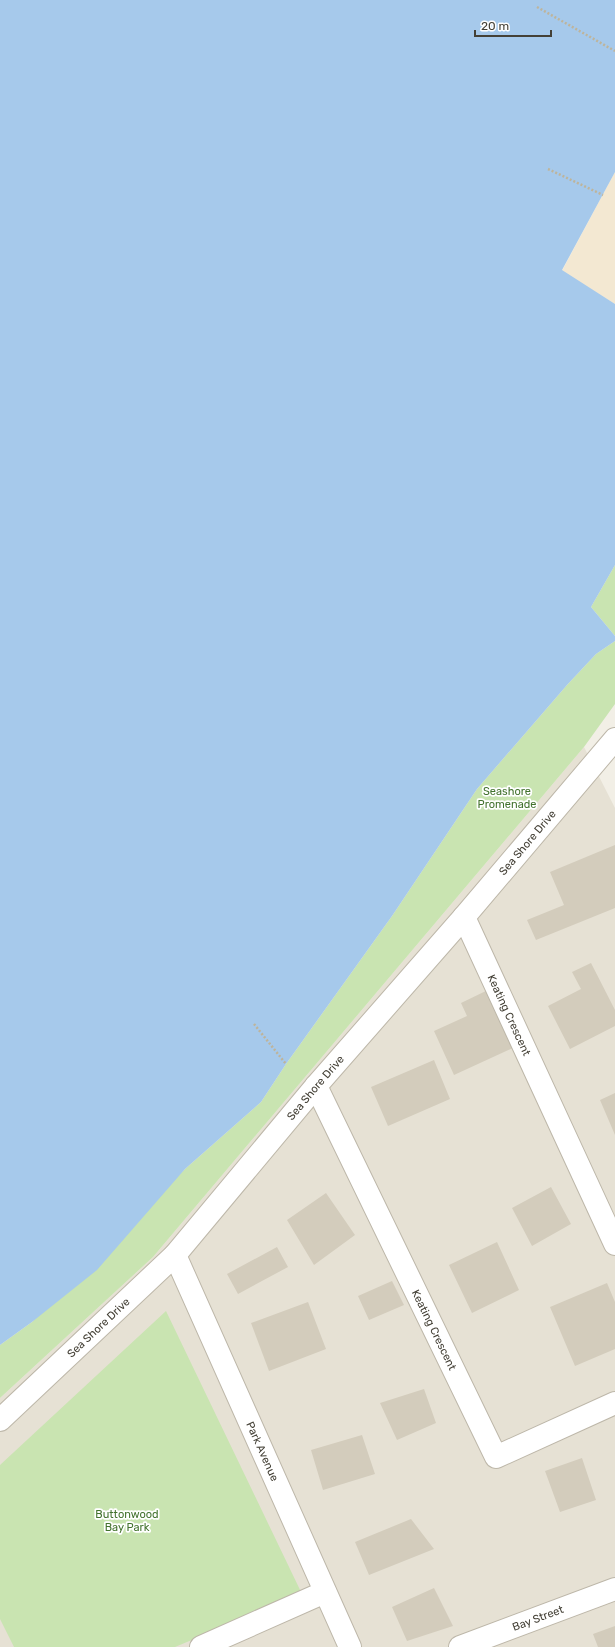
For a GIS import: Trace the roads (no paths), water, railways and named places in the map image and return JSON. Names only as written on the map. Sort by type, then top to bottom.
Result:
[{"type":"street","name":"Sea Shore Drive","points":[[0,1420],[175,1255],[316,1086],[464,917],[615,739]]},
{"type":"street","name":"Keating Crescent","points":[[464,917],[615,1244]]},
{"type":"street","name":"Keating Crescent","points":[[316,1086],[496,1457],[615,1403]]},
{"type":"street","name":"Park Avenue","points":[[175,1255],[350,1647]]},
{"type":"street","name":"Bay Street","points":[[460,1647],[615,1589]]},
{"type":"street","points":[[201,1647],[325,1592]]},
{"type":"water","points":[[0,0],[615,0],[615,172],[562,270],[615,304],[615,565],[591,607],[615,636],[615,641],[596,654],[567,685],[477,789],[392,916],[286,1064],[261,1102],[185,1169],[97,1270],[32,1322],[0,1345]]},
{"type":"park label","name":"Seashore Promenade","points":[[507,797]]},
{"type":"park label","name":"Buttonwood Bay Park","points":[[127,1520]]}]
